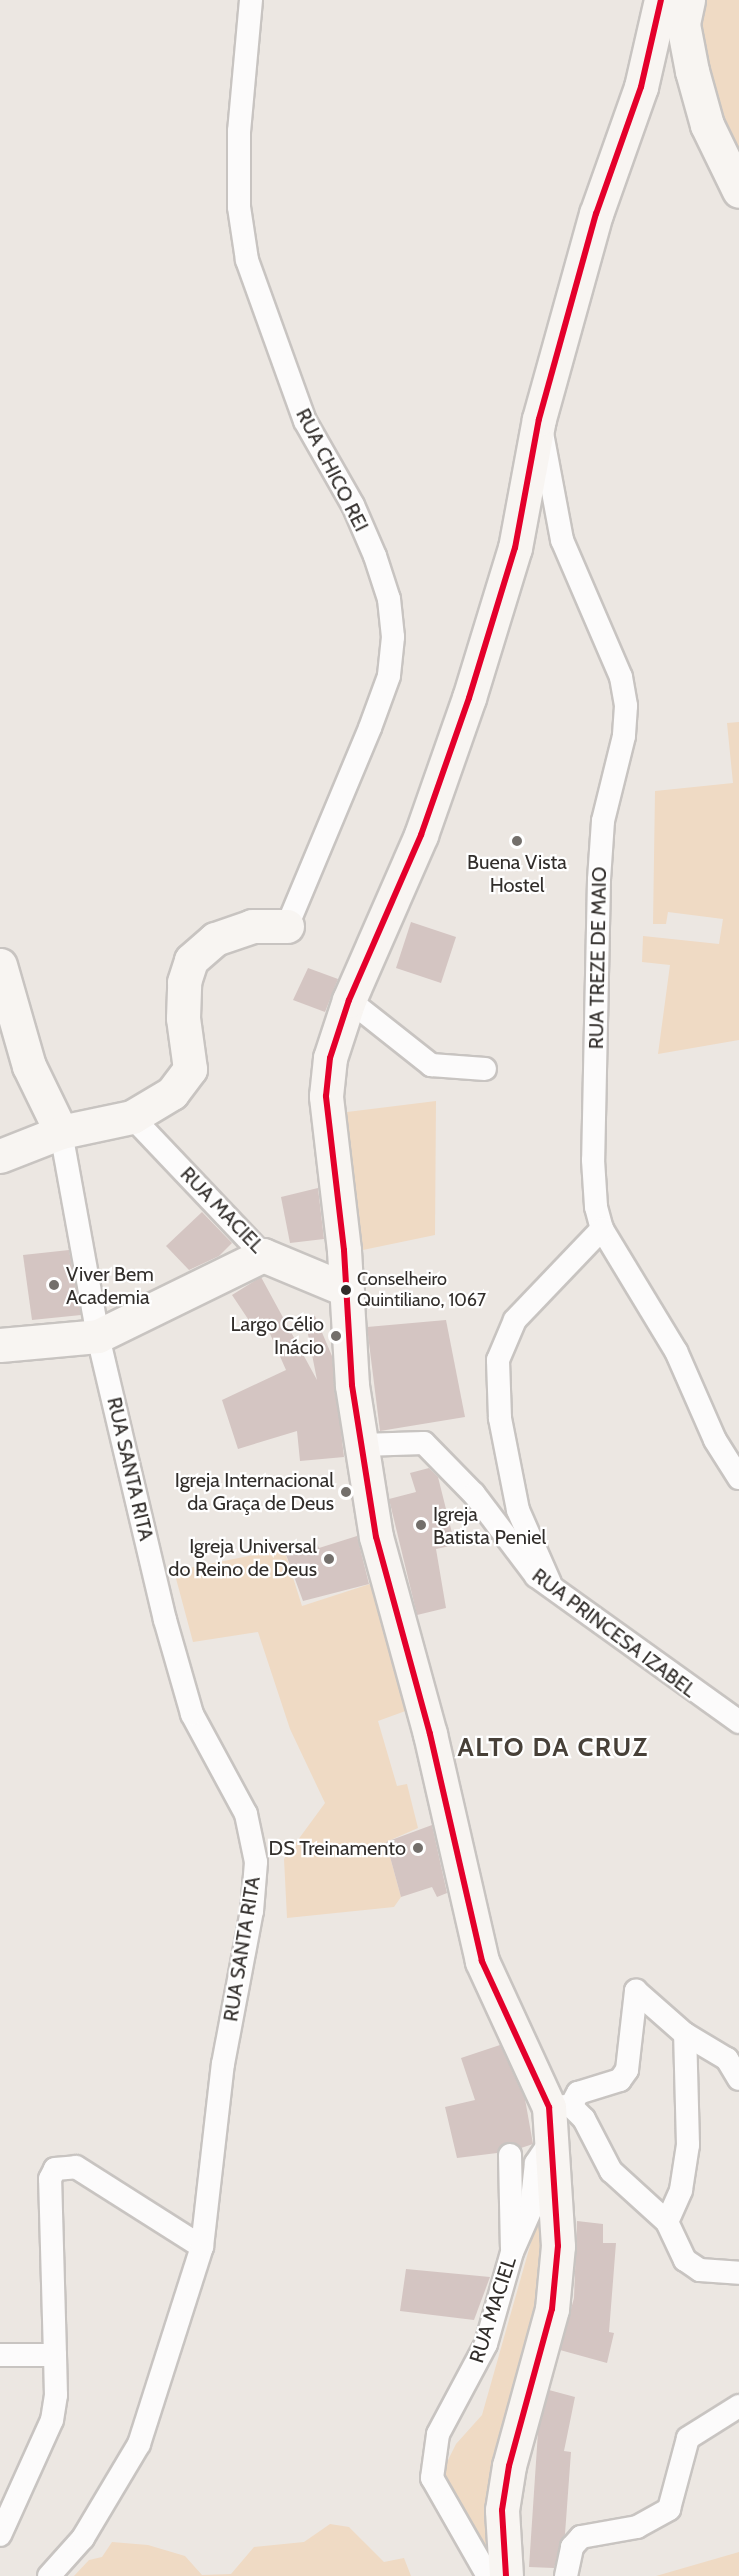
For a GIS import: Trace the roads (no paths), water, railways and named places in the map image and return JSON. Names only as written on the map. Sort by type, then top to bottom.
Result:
[{"type":"main road","points":[[506,2576],[502,2510],[509,2466],[552,2309],[558,2246],[558,2117],[482,1961],[430,1734],[376,1537],[352,1385],[346,1290],[326,1096],[330,1058],[349,1000],[421,835],[469,698],[515,548],[539,419],[596,214],[641,87],[661,0]]},
{"type":"main road","points":[[688,0],[683,24],[692,71],[707,125],[739,191]]},
{"type":"main road","points":[[0,1156],[61,1132],[132,1117],[172,1093],[190,1069],[183,1018],[184,982],[191,960],[215,939],[252,926],[287,926]]},
{"type":"main road","points":[[0,965],[29,1066],[61,1132]]},
{"type":"main road","points":[[0,1345],[98,1336],[263,1255]]},
{"type":"main road","name":"RUA MACIEL","points":[[263,1255],[346,1290]]},
{"type":"street","name":"RUA CHICO REI","points":[[251,0],[239,131],[239,207],[247,260],[305,421],[353,505],[375,556],[389,599],[393,637],[389,676],[370,728],[287,926]]},
{"type":"street","name":"RUA TREZE DE MAIO","points":[[539,419],[562,540],[621,676],[626,706],[624,736],[603,821],[599,880],[593,1160],[603,1229],[676,1351],[734,1473],[739,1493]]},
{"type":"street","points":[[349,1000],[431,1065],[485,1069]]},
{"type":"street","name":"RUA MACIEL","points":[[132,1117],[263,1255]]},
{"type":"street","name":"RUA SANTA RITA","points":[[49,2576],[82,2538],[139,2444],[202,2247],[223,2064],[252,1911],[256,1862],[246,1814],[192,1714],[98,1336],[61,1132]]},
{"type":"street","points":[[550,1583],[518,1510],[500,1418],[498,1360],[515,1320],[603,1229]]},
{"type":"street","name":"RUA PRINCESA IZABEL","points":[[362,1445],[424,1443],[474,1494],[523,1565],[550,1583],[673,1678],[739,1722]]},
{"type":"street","name":"RUA MACIEL","points":[[488,2576],[432,2478],[438,2434],[486,2344],[513,2252],[531,2209],[536,2163],[558,2117],[578,2093],[620,2080],[627,2070],[636,1991],[685,2034]]},
{"type":"street","points":[[667,2222],[681,2190],[688,2145],[685,2034]]},
{"type":"street","points":[[685,2034],[727,2059],[739,2079]]},
{"type":"street","points":[[558,2117],[611,2171],[667,2222],[685,2260],[700,2270],[739,2273]]},
{"type":"street","points":[[510,2155],[513,2252]]},
{"type":"street","points":[[0,2535],[52,2420],[55,2355],[50,2179],[56,2169],[76,2167],[202,2247]]},
{"type":"street","points":[[0,2355],[55,2355]]},
{"type":"street","points":[[566,2576],[572,2547],[581,2536],[637,2527],[669,2510],[688,2438],[739,2406]]},
{"type":"place","name":"Buena Vista Hostel","points":[[517,841]]},
{"type":"place","name":"Viver Bem Academia","points":[[54,1285]]},
{"type":"place","name":"Conselheiro Quintiliano, 1067","points":[[346,1290]]},
{"type":"place","name":"Largo Célio Inácio","points":[[336,1336]]},
{"type":"place","name":"Igreja Internacional da Graça de Deus","points":[[346,1492]]},
{"type":"place","name":"Igreja Batista Peniel","points":[[421,1525]]},
{"type":"place","name":"Igreja Universal do Reino de Deus","points":[[329,1559]]},
{"type":"place","name":"DS Treinamento","points":[[418,1848]]},
{"type":"district","name":"ALTO DA CRUZ","points":[[553,1748]]}]
